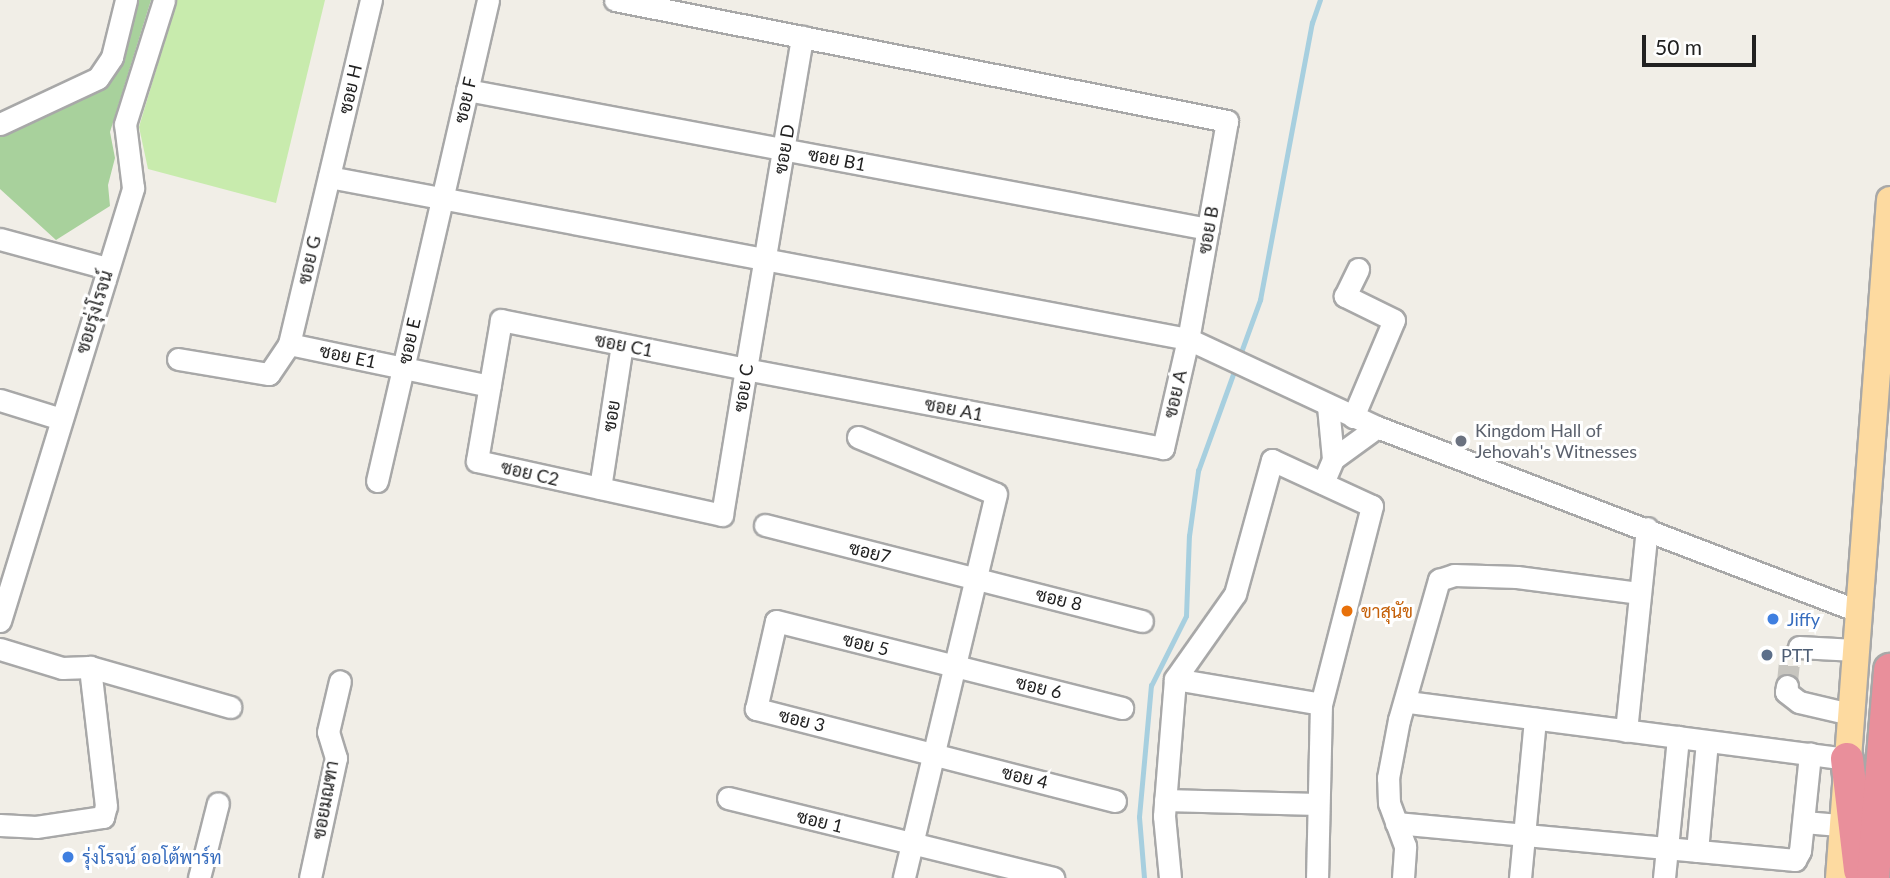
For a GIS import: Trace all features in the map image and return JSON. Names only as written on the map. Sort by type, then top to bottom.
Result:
[{"type":"highway","points":[[1873,878],[1890,670]]},
{"type":"highway","points":[[1847,759],[1861,878]]},
{"type":"main road","points":[[1839,878],[1890,200]]},
{"type":"street","points":[[0,124],[98,78],[112,57],[126,0]]},
{"type":"street","name":"ซอยรุ่งโรจน์","points":[[0,621],[4,598],[133,188],[125,124],[164,0]]},
{"type":"street","name":"ซอย H","points":[[329,177],[371,0]]},
{"type":"street","name":"ซอย F","points":[[442,200],[488,0]]},
{"type":"street","points":[[615,0],[802,37]]},
{"type":"street","name":"ซอย B","points":[[802,37],[1227,121],[1188,339]]},
{"type":"street","name":"ซอย D","points":[[765,260],[802,37]]},
{"type":"street","name":"ซอย B1","points":[[467,90],[1208,229]]},
{"type":"street","points":[[329,177],[1188,339],[1377,427],[1647,528],[1858,611]]},
{"type":"street","name":"ซอย G","points":[[289,344],[329,177]]},
{"type":"street","name":"ซอย E","points":[[377,481],[442,200]]},
{"type":"street","points":[[0,239],[107,268]]},
{"type":"street","name":"ซอย C","points":[[722,515],[765,260]]},
{"type":"street","points":[[1353,417],[1394,320],[1345,296],[1358,269]]},
{"type":"street","name":"ซอย C1","points":[[501,320],[746,369]]},
{"type":"street","name":"ซอย C2","points":[[501,320],[477,461],[722,515]]},
{"type":"street","name":"ซอย A","points":[[1163,448],[1188,339]]},
{"type":"street","points":[[178,359],[269,374],[289,344]]},
{"type":"street","name":"ซอย E1","points":[[289,344],[490,386]]},
{"type":"street","name":"ซอย","points":[[600,488],[622,345]]},
{"type":"street","name":"ซอย A1","points":[[746,369],[1163,448]]},
{"type":"street","points":[[0,400],[61,419]]},
{"type":"street","points":[[1323,483],[1333,459],[1328,406]]},
{"type":"street","points":[[1333,459],[1377,427]]},
{"type":"street","points":[[858,437],[996,494],[904,878]]},
{"type":"street","points":[[1170,878],[1165,800],[1175,679],[1235,594],[1272,460],[1372,506],[1321,704],[1317,878]]},
{"type":"street","name":"ซอย7","points":[[765,525],[976,578]]},
{"type":"street","points":[[1626,731],[1637,593],[1647,528]]},
{"type":"street","points":[[1403,878],[1405,846],[1396,823],[1388,778],[1399,720],[1408,702],[1439,580],[1454,575],[1517,577],[1637,593]]},
{"type":"street","name":"ซอย 8","points":[[976,578],[1142,621]]},
{"type":"street","name":"ซอย 5","points":[[776,621],[955,666]]},
{"type":"street","name":"ซอย 3","points":[[776,621],[756,709],[934,754]]},
{"type":"street","points":[[1800,647],[1855,650]]},
{"type":"street","points":[[0,649],[62,668],[90,667],[229,706]]},
{"type":"street","name":"ซอย 6","points":[[955,666],[1122,708]]},
{"type":"street","points":[[0,825],[36,827],[103,817],[106,806],[90,667]]},
{"type":"street","points":[[1175,679],[1321,704]]},
{"type":"street","name":"ซอยมณฑา","points":[[310,878],[336,758],[328,732],[340,681]]},
{"type":"street","points":[[1787,686],[1786,692],[1799,702],[1850,714]]},
{"type":"street","points":[[1408,702],[1847,759]]},
{"type":"street","points":[[1520,878],[1535,719]]},
{"type":"street","points":[[1664,878],[1678,737]]},
{"type":"street","points":[[1697,850],[1707,741]]},
{"type":"street","name":"ซอย 4","points":[[934,754],[1115,801]]},
{"type":"street","points":[[1396,823],[1795,860],[1801,851],[1810,754]]},
{"type":"street","name":"ซอย 1","points":[[728,798],[1053,878]]},
{"type":"street","points":[[1165,800],[1317,804]]},
{"type":"street","points":[[199,878],[218,803]]},
{"type":"street","points":[[1804,822],[1842,825]]},
{"type":"green space","points":[[132,0],[151,0],[110,132],[115,158],[108,185],[110,206],[56,240],[0,189],[0,130],[44,116],[93,91]]},
{"type":"green space","points":[[177,0],[325,0],[276,203],[148,169],[139,127]]},
{"type":"waterway","points":[[1240,355],[1260,300],[1312,23],[1320,0]]},
{"type":"waterway","points":[[1144,878],[1139,817],[1151,686],[1186,616],[1189,536],[1198,471],[1236,366]]},
{"type":"tunnel","points":[[1787,686],[1790,656],[1799,647]]},
{"type":"place","name":"Kingdom Hall of Jehovah's Witnesses","points":[[1461,441]]},
{"type":"place","name":"ขาสุนัข","points":[[1347,611]]},
{"type":"place","name":"Jiffy","points":[[1773,619]]},
{"type":"place","name":"PTT","points":[[1767,655]]},
{"type":"place","name":"รุ่งโรจน์ ออโต้พาร์ท","points":[[68,857]]}]
